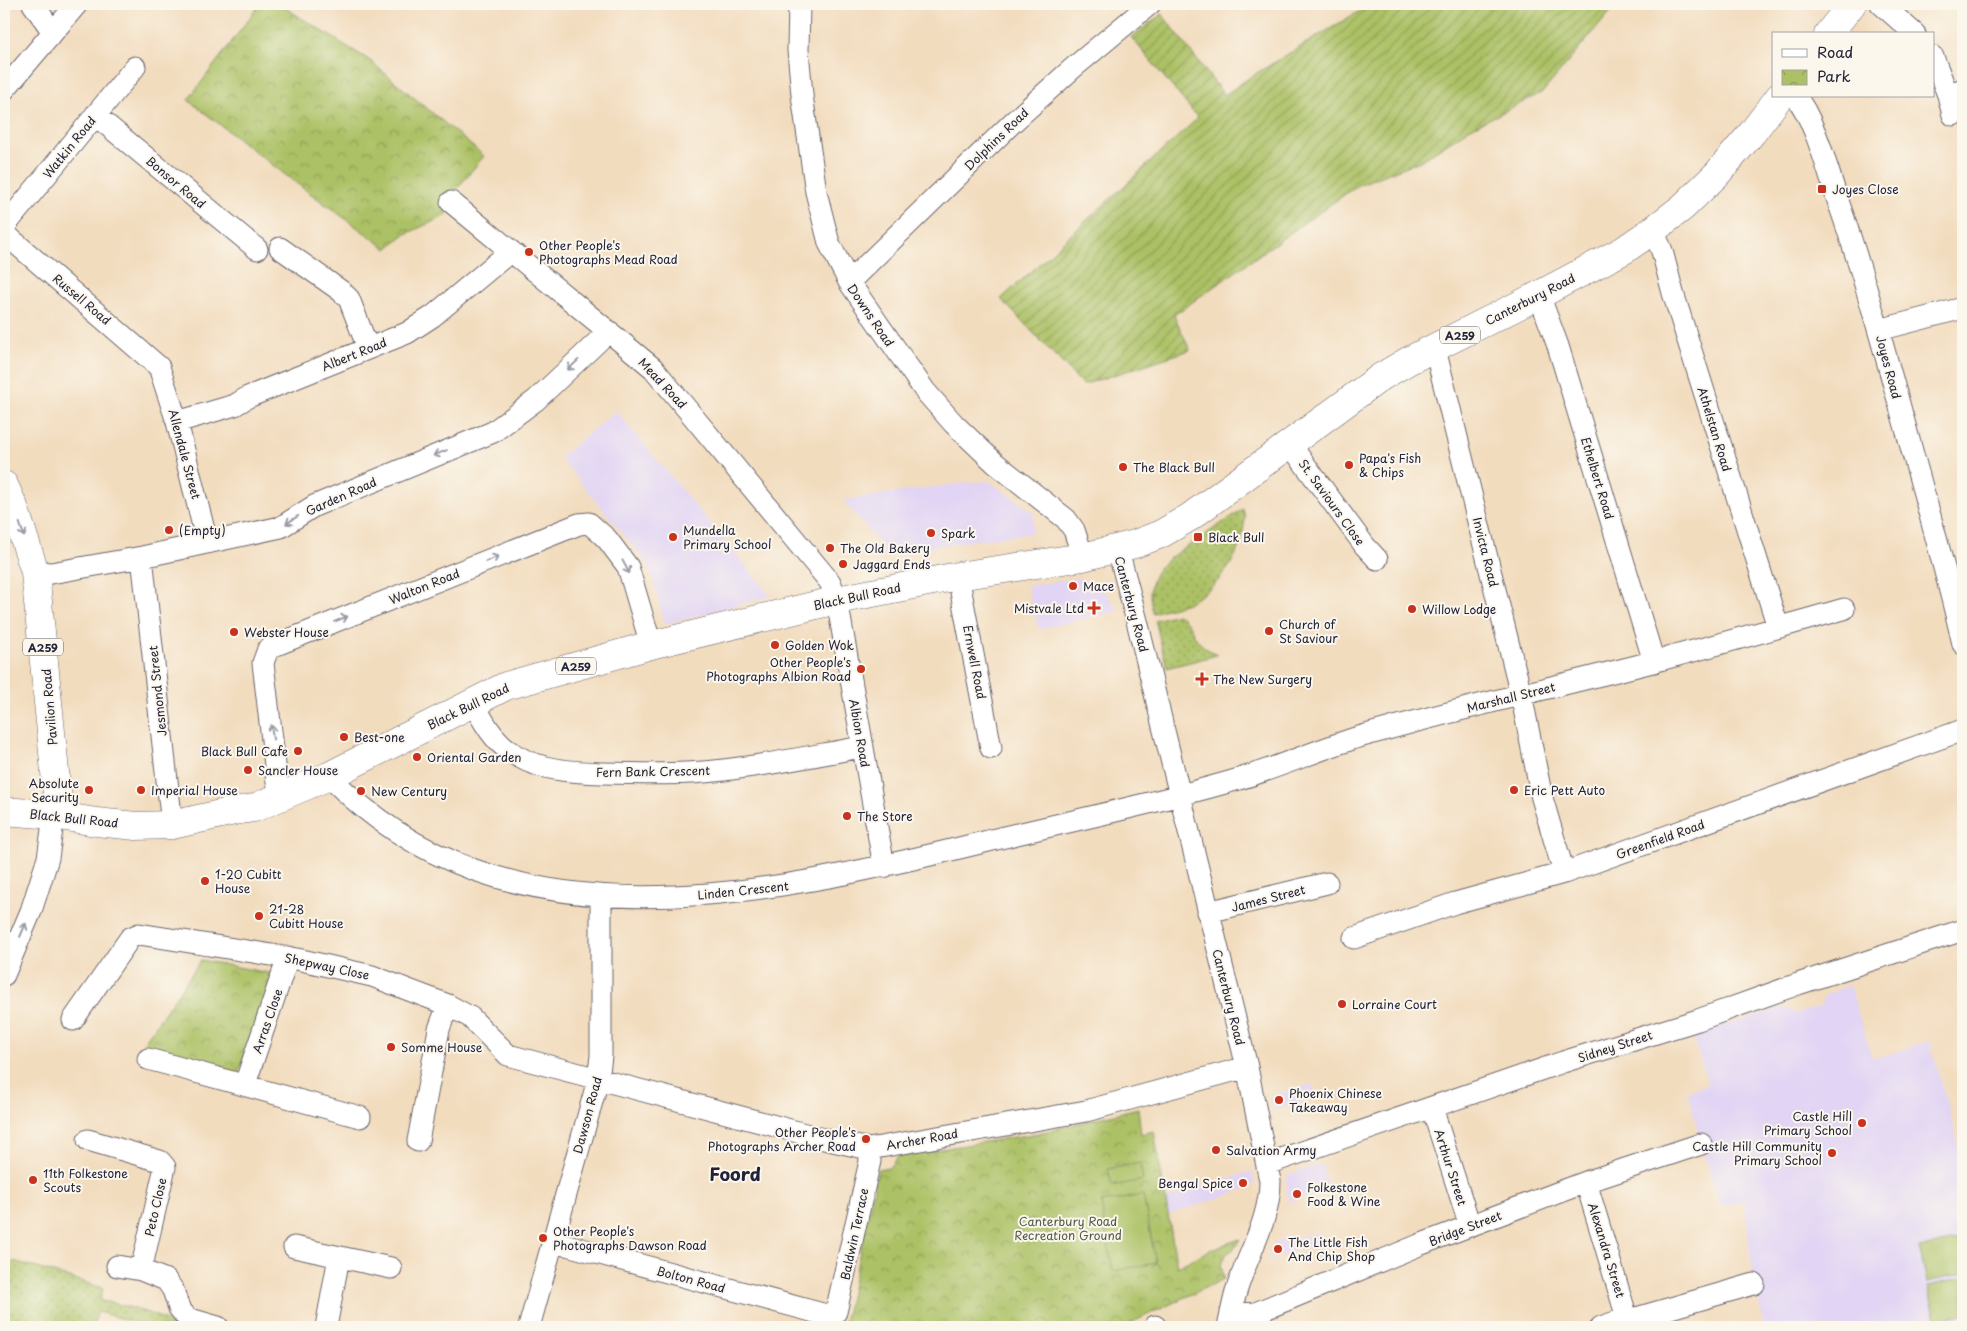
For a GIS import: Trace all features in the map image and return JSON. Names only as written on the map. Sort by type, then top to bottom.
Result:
[{"type":"highway","points":[[1830,32],[1852,4]]},
{"type":"highway","name":"Canterbury Road","points":[[1118,550],[1153,538],[1178,524],[1381,377],[1408,361],[1436,349],[1624,250],[1683,207],[1717,174],[1778,98]]},
{"type":"highway","name":"Pavilion Road","points":[[4,485],[14,507],[35,572],[57,792],[54,814]]},
{"type":"highway","name":"Black Bull Road","points":[[4,811],[54,814],[96,822],[136,826],[172,825],[254,808],[329,776],[506,686],[651,645],[837,600],[958,576],[1118,550]]},
{"type":"street","points":[[33,4],[53,32]]},
{"type":"street","points":[[4,90],[77,4]]},
{"type":"street","name":"Downs Road","points":[[800,4],[798,50],[802,95],[816,192],[829,243],[849,282],[925,391],[982,451],[1066,519],[1074,530],[1083,557]]},
{"type":"street","name":"Dolphins Road","points":[[849,282],[1012,123],[1073,68],[1150,4]]},
{"type":"street","points":[[1881,4],[1913,32]]},
{"type":"street","points":[[1934,59],[1956,92],[1954,115]]},
{"type":"street","name":"Watkin Road","points":[[4,227],[135,67]]},
{"type":"street","name":"Joyes Road","points":[[1797,98],[1803,105],[1808,116],[1828,171],[1956,580],[1963,644]]},
{"type":"street","name":"Bonsor Road","points":[[95,115],[256,248]]},
{"type":"street","name":"Mead Road","points":[[451,202],[609,331],[658,374],[830,582],[837,600]]},
{"type":"street","name":"Athelstan Road","points":[[1653,230],[1662,251],[1676,302],[1778,627]]},
{"type":"street","name":"Russell Road","points":[[4,233],[159,367]]},
{"type":"street","points":[[280,248],[341,290],[349,299],[368,348]]},
{"type":"street","name":"Albert Road","points":[[178,422],[234,405],[248,397],[407,333],[433,316],[511,251]]},
{"type":"street","name":"Ethelbert Road","points":[[1539,296],[1558,346],[1654,662]]},
{"type":"street","points":[[1879,330],[1963,308]]},
{"type":"street","name":"Garden Road","points":[[35,572],[50,573],[281,527],[314,506],[493,432],[536,400],[609,331]]},
{"type":"street","name":"Invicta Road","points":[[1436,349],[1521,694],[1542,798],[1564,873]]},
{"type":"street","name":"Allendale Street","points":[[159,367],[178,422],[207,542]]},
{"type":"street","name":"St. Saviours Close","points":[[1289,443],[1365,546],[1377,559]]},
{"type":"street","name":"Walton Road","points":[[283,797],[277,782],[263,663],[268,649],[276,645],[580,524],[589,523],[606,539],[628,567],[651,645]]},
{"type":"street","name":"Canterbury Road","points":[[1118,550],[1138,621],[1247,1067],[1267,1164],[1270,1195],[1267,1210],[1237,1289],[1230,1320]]},
{"type":"street","name":"Jesmond Street","points":[[142,556],[172,825]]},
{"type":"street","name":"Ernwell Road","points":[[958,576],[991,748]]},
{"type":"street","name":"Albion Road","points":[[837,600],[884,867]]},
{"type":"street","name":"Marshall Street","points":[[1180,794],[1241,779],[1345,741],[1521,694],[1654,662],[1844,609]]},
{"type":"street","name":"Fern Bank Crescent","points":[[473,702],[490,733],[500,745],[528,762],[570,770],[629,774],[722,770],[862,747]]},
{"type":"street","name":"Greenfield Road","points":[[1354,938],[1455,903],[1564,873],[1963,730]]},
{"type":"street","name":"Linden Crescent","points":[[329,776],[369,811],[408,839],[450,862],[529,886],[601,897],[700,895],[788,886],[884,867],[1180,794]]},
{"type":"street","points":[[4,975],[31,912],[48,858],[54,814]]},
{"type":"street","name":"James Street","points":[[1208,912],[1327,883]]},
{"type":"street","name":"Dawson Road","points":[[529,1327],[598,1080],[601,1056],[601,897]]},
{"type":"street","name":"Sidney Street","points":[[1267,1164],[1563,1062],[1707,1017],[1807,981],[1963,930]]},
{"type":"street","name":"Shepway Close","points":[[73,1020],[130,938],[139,934],[288,958],[372,976],[448,1005],[470,1017],[508,1055],[598,1080]]},
{"type":"street","name":"Arras Close","points":[[245,1084],[288,958]]},
{"type":"street","points":[[418,1141],[439,1029],[448,1005]]},
{"type":"street","points":[[148,1059],[360,1117]]},
{"type":"street","name":"Archer Road","points":[[598,1080],[869,1149],[1086,1110],[1247,1067]]},
{"type":"street","name":"Arthur Street","points":[[1432,1108],[1470,1226]]},
{"type":"street","name":"Peto Close","points":[[88,1140],[160,1161],[165,1167],[141,1270]]},
{"type":"street","name":"Bridge Street","points":[[1230,1320],[1253,1314],[1419,1245],[1586,1182],[1701,1144]]},
{"type":"street","name":"Baldwin Terrace","points":[[830,1316],[836,1312],[856,1227],[870,1161],[869,1149]]},
{"type":"street","name":"Alexandra Street","points":[[1586,1182],[1634,1321]]},
{"type":"street","name":"Bolton Road","points":[[552,1241],[830,1316]]},
{"type":"street","points":[[294,1247],[391,1268]]},
{"type":"street","points":[[326,1327],[339,1257]]},
{"type":"street","points":[[117,1266],[141,1270],[166,1280],[179,1308],[187,1318],[195,1322],[218,1327]]},
{"type":"street","points":[[1601,1327],[1634,1321],[1754,1284]]},
{"type":"shaded area","name":"Mundella Primary School","points":[[616,411],[771,596],[665,624],[649,566],[560,457]]},
{"type":"shaded area","points":[[989,481],[1034,513],[1032,533],[886,552],[843,500],[956,484]]},
{"type":"shaded area","points":[[1078,578],[1099,588],[1109,597],[1119,611],[1039,629],[1027,586]]},
{"type":"shaded area","name":"Castle Hill Community Primary School","points":[[1849,985],[1873,1059],[1930,1041],[1963,1162],[1963,1327],[1764,1327],[1754,1284],[1744,1201],[1721,1207],[1701,1144],[1688,1092],[1708,1084],[1693,1035],[1784,1007],[1797,1014],[1820,1006],[1825,995]]},
{"type":"shaded area","points":[[1312,1084],[1316,1098],[1273,1111],[1269,1096]]},
{"type":"shaded area","points":[[1321,1164],[1330,1193],[1288,1202],[1286,1177],[1289,1174]]},
{"type":"shaded area","points":[[1253,1171],[1254,1186],[1168,1215],[1165,1199]]},
{"type":"shaded area","points":[[1321,1232],[1322,1241],[1267,1261],[1275,1242]]},
{"type":"green space","points":[[260,4],[279,4],[369,60],[484,156],[442,207],[447,215],[402,236],[387,249],[296,183],[188,100]]},
{"type":"green space","points":[[1371,4],[1617,4],[1543,92],[1469,129],[1420,161],[1358,185],[1174,315],[1190,350],[1083,385],[1001,299],[1198,118],[1131,37],[1162,14],[1224,95],[1255,74]]},
{"type":"green space","points":[[1243,509],[1245,517],[1238,549],[1221,577],[1205,592],[1187,603],[1153,613],[1150,599],[1151,587],[1158,569],[1173,555],[1194,542],[1197,546],[1205,541],[1203,536]]},
{"type":"green space","points":[[1177,614],[1186,620],[1202,645],[1217,655],[1167,668],[1155,620]]},
{"type":"green space","points":[[201,960],[274,974],[237,1077],[138,1051]]},
{"type":"green space","name":"Canterbury Road Recreation Ground","points":[[1138,1108],[1141,1134],[1154,1131],[1177,1267],[1214,1248],[1240,1239],[1234,1249],[1226,1254],[1221,1265],[1224,1279],[1122,1327],[842,1327],[878,1169],[889,1168],[898,1156],[1039,1133]]},
{"type":"green space","points":[[1140,1163],[1143,1180],[1112,1186],[1108,1169]]},
{"type":"green space","points":[[1143,1195],[1156,1263],[1113,1271],[1101,1203]]},
{"type":"green space","points":[[1963,1238],[1963,1274],[1927,1282],[1919,1248]]},
{"type":"green space","points":[[14,1261],[103,1288],[100,1301],[151,1314],[162,1318],[175,1327],[151,1327],[98,1312],[92,1327],[4,1327],[4,1279]]},
{"type":"green space","points":[[1963,1278],[1963,1314],[1936,1320],[1928,1286]]},
{"type":"place","name":"Joyes Close","points":[[1822,189]]},
{"type":"place","name":"Other People's Photographs Mead Road","points":[[529,252]]},
{"type":"place","name":"Papa's Fish & Chips","points":[[1349,465]]},
{"type":"place","name":"The Black Bull","points":[[1123,467]]},
{"type":"place","name":"(Empty)","points":[[169,530]]},
{"type":"place","name":"Spark","points":[[931,533]]},
{"type":"place","name":"Mundella Primary School","points":[[673,537]]},
{"type":"place","name":"Black Bull","points":[[1198,537]]},
{"type":"place","name":"The Old Bakery","points":[[830,548]]},
{"type":"place","name":"Jaggard Ends","points":[[843,564]]},
{"type":"place","name":"Mace","points":[[1073,586]]},
{"type":"place","name":"Mistvale Ltd","points":[[1094,608]]},
{"type":"place","name":"Willow Lodge","points":[[1412,609]]},
{"type":"place","name":"Church of St Saviour","points":[[1269,631]]},
{"type":"place","name":"Webster House","points":[[234,632]]},
{"type":"place","name":"Golden Wok","points":[[775,645]]},
{"type":"place","name":"Other People's Photographs Albion Road","points":[[861,669]]},
{"type":"place","name":"The New Surgery","points":[[1202,679]]},
{"type":"place","name":"Best-one","points":[[344,737]]},
{"type":"place","name":"Black Bull Cafe","points":[[298,751]]},
{"type":"place","name":"Oriental Garden","points":[[417,757]]},
{"type":"place","name":"Sancler House","points":[[248,770]]},
{"type":"place","name":"Absolute Security","points":[[89,790]]},
{"type":"place","name":"Imperial House","points":[[141,790]]},
{"type":"place","name":"Eric Pett Auto","points":[[1514,790]]},
{"type":"place","name":"New Century","points":[[361,791]]},
{"type":"place","name":"The Store","points":[[847,816]]},
{"type":"place","name":"1-20 Cubitt House","points":[[205,881]]},
{"type":"place","name":"21-28 Cubitt House","points":[[259,916]]},
{"type":"place","name":"Lorraine Court","points":[[1342,1004]]},
{"type":"place","name":"Somme House","points":[[391,1047]]},
{"type":"place","name":"Phoenix Chinese Takeaway","points":[[1279,1100]]},
{"type":"place","name":"Castle Hill Primary School","points":[[1862,1123]]},
{"type":"place","name":"Other People's Photographs Archer Road","points":[[866,1139]]},
{"type":"place","name":"Salvation Army","points":[[1216,1150]]},
{"type":"place","name":"Castle Hill Community Primary School","points":[[1832,1153]]},
{"type":"place","name":"11th Folkestone Scouts","points":[[33,1180]]},
{"type":"place","name":"Bengal Spice","points":[[1243,1183]]},
{"type":"place","name":"Folkestone Food & Wine","points":[[1297,1194]]},
{"type":"place","name":"Other People's Photographs Dawson Road","points":[[543,1238]]},
{"type":"place","name":"The Little Fish And Chip Shop","points":[[1278,1249]]},
{"type":"district","name":"Foord","points":[[735,1173]]}]
